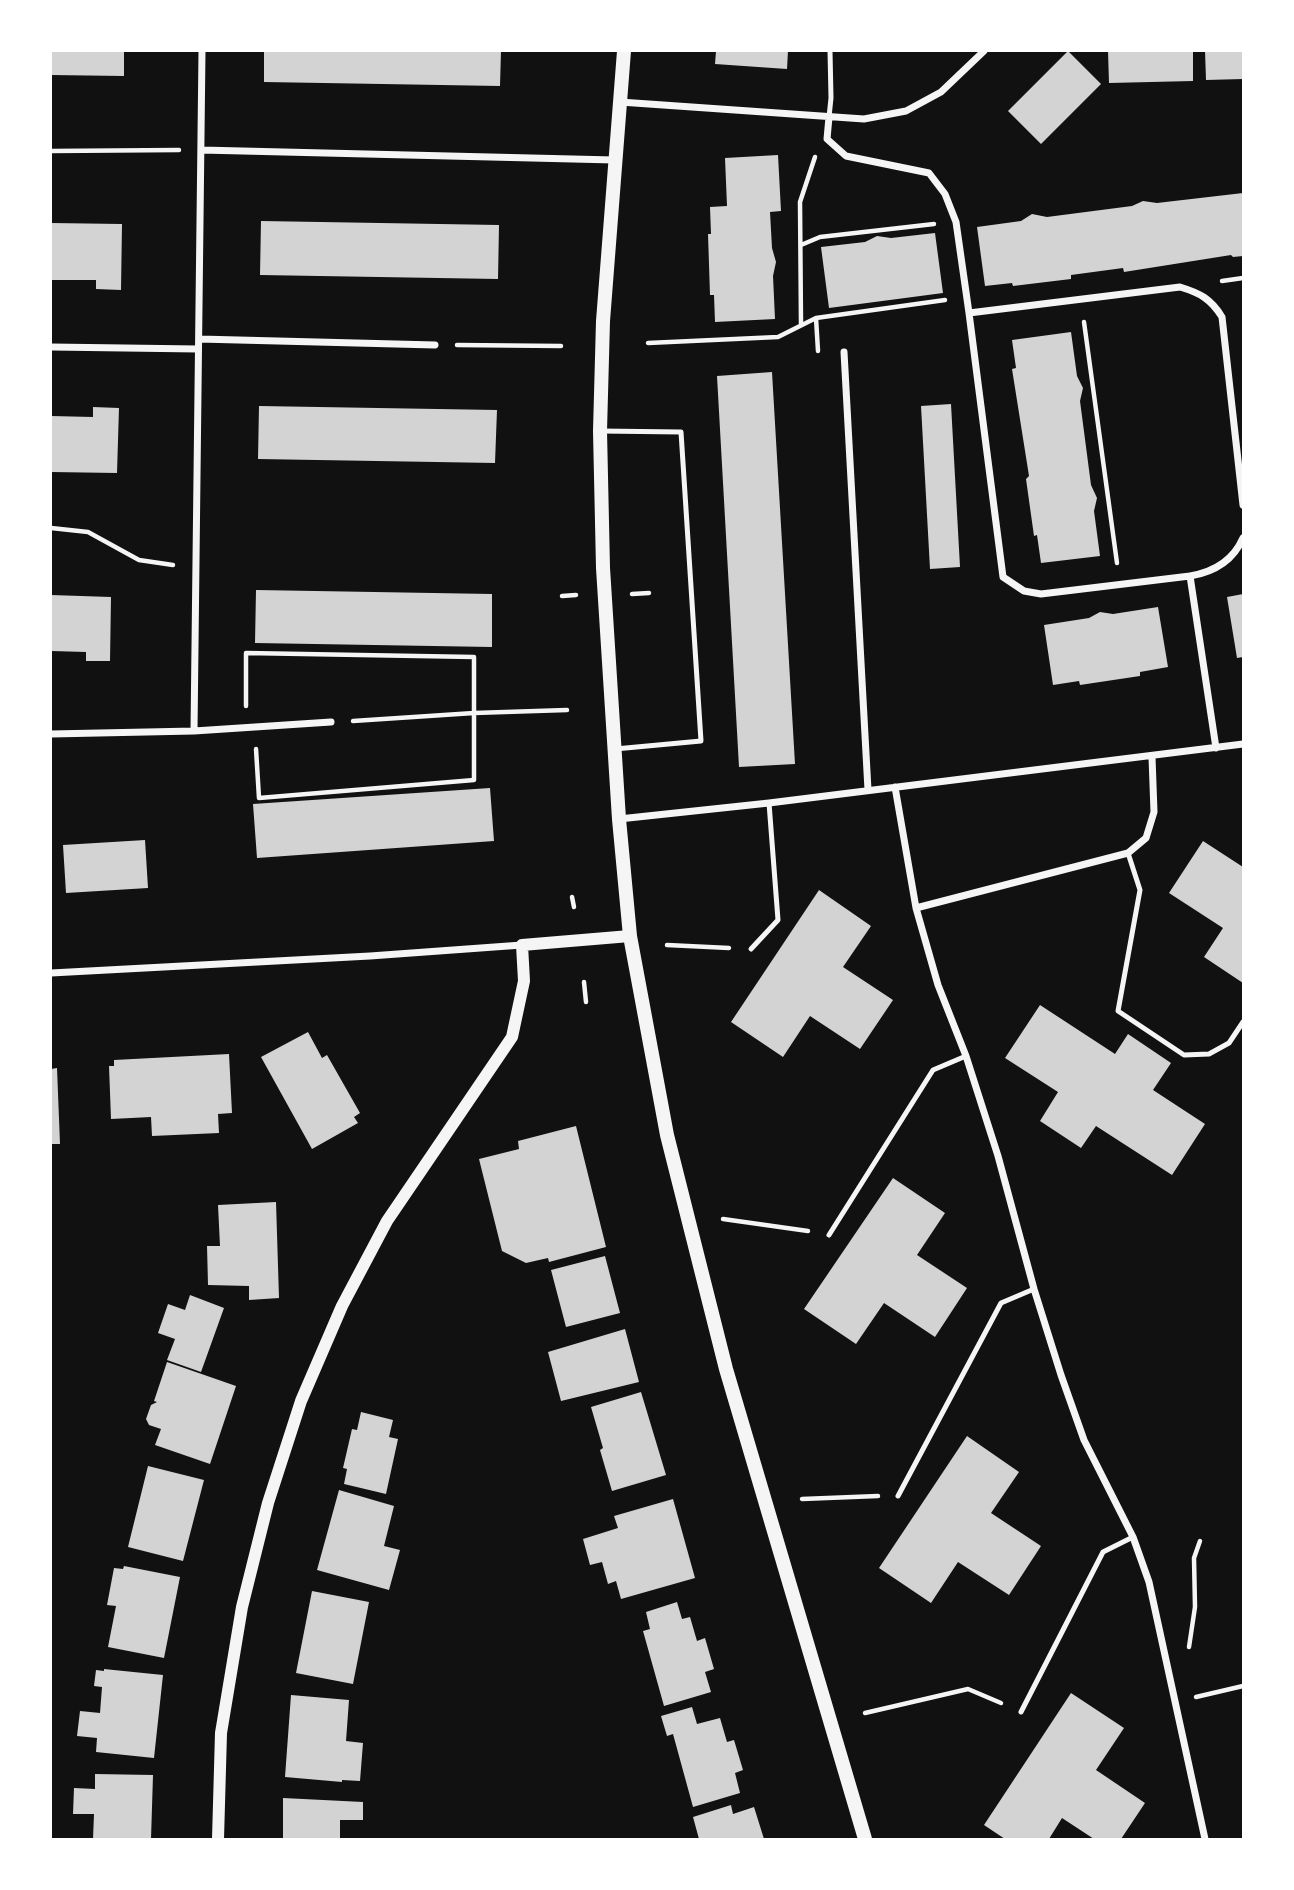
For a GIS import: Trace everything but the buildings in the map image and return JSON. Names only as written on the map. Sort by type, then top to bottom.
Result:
[{"type":"main road","points":[[624,51],[603,321],[600,431],[603,568],[619,819],[630,936],[667,1135],[726,1369],[865,1839]]},
{"type":"street","points":[[194,731],[202,51]]},
{"type":"street","points":[[620,102],[864,119],[906,111],[941,92],[984,51]]},
{"type":"street","points":[[829,117],[827,139],[846,156],[929,173],[945,194],[956,222],[1003,576],[1024,591],[1041,594],[1209,573],[1224,564],[1239,548],[1243,538]]},
{"type":"street","points":[[201,150],[614,160]]},
{"type":"street","points":[[969,313],[1180,287],[1199,292],[1213,303],[1222,317],[1243,505]]},
{"type":"street","points":[[199,339],[435,345]]},
{"type":"street","points":[[51,347],[198,349]]},
{"type":"street","points":[[844,352],[868,790]]},
{"type":"street","points":[[1190,576],[1216,748]]},
{"type":"street","points":[[51,734],[194,731],[331,722]]},
{"type":"street","points":[[619,819],[1243,744]]},
{"type":"street","points":[[916,908],[1129,853],[1146,838],[1154,812],[1152,757]]},
{"type":"street","points":[[895,787],[916,908],[937,985],[966,1056],[998,1156],[1060,1375],[1084,1440],[1133,1537],[1149,1582],[1205,1839]]},
{"type":"street","points":[[51,973],[356,957],[630,936]]},
{"type":"street","points":[[218,1839],[221,1732],[242,1607],[268,1503],[301,1401],[342,1306],[387,1220],[512,1037],[524,981],[522,944]]},
{"type":"lane","points":[[829,117],[830,51]]},
{"type":"lane","points":[[600,431],[681,432],[701,741],[614,749]]},
{"type":"lane","points":[[751,949],[778,920],[769,803]]},
{"type":"lane","points":[[1129,853],[1140,890],[1118,1011],[1184,1055],[1209,1055],[1229,1043],[1243,1022]]},
{"type":"lane","points":[[829,1235],[933,1070],[966,1056]]},
{"type":"lane","points":[[898,1496],[1001,1303],[1034,1289]]},
{"type":"lane","points":[[1021,1712],[1103,1552],[1133,1537]]},
{"type":"path","points":[[802,325],[800,202],[812,161],[827,139]]},
{"type":"path","points":[[51,151],[201,150]]},
{"type":"path","points":[[801,245],[820,237],[956,222]]},
{"type":"path","points":[[648,343],[778,337],[817,318],[967,297]]},
{"type":"path","points":[[1081,298],[1120,584]]},
{"type":"path","points":[[435,345],[561,346]]},
{"type":"path","points":[[51,528],[88,532],[139,560],[195,568]]},
{"type":"path","points":[[631,594],[649,593]]},
{"type":"path","points":[[562,596],[576,595]]},
{"type":"path","points":[[246,653],[474,657],[474,780],[259,798],[250,727],[246,653]]},
{"type":"path","points":[[331,722],[568,710]]},
{"type":"path","points":[[572,897],[574,907]]},
{"type":"path","points":[[667,945],[751,949]]},
{"type":"path","points":[[584,982],[586,1002]]},
{"type":"path","points":[[723,1219],[829,1235]]},
{"type":"path","points":[[802,1499],[898,1496]]},
{"type":"path","points":[[1167,1672],[1180,1668],[1191,1642],[1195,1607],[1194,1558],[1200,1541]]},
{"type":"path","points":[[1191,1698],[1243,1686]]},
{"type":"path","points":[[865,1713],[968,1689],[1021,1712]]}]
